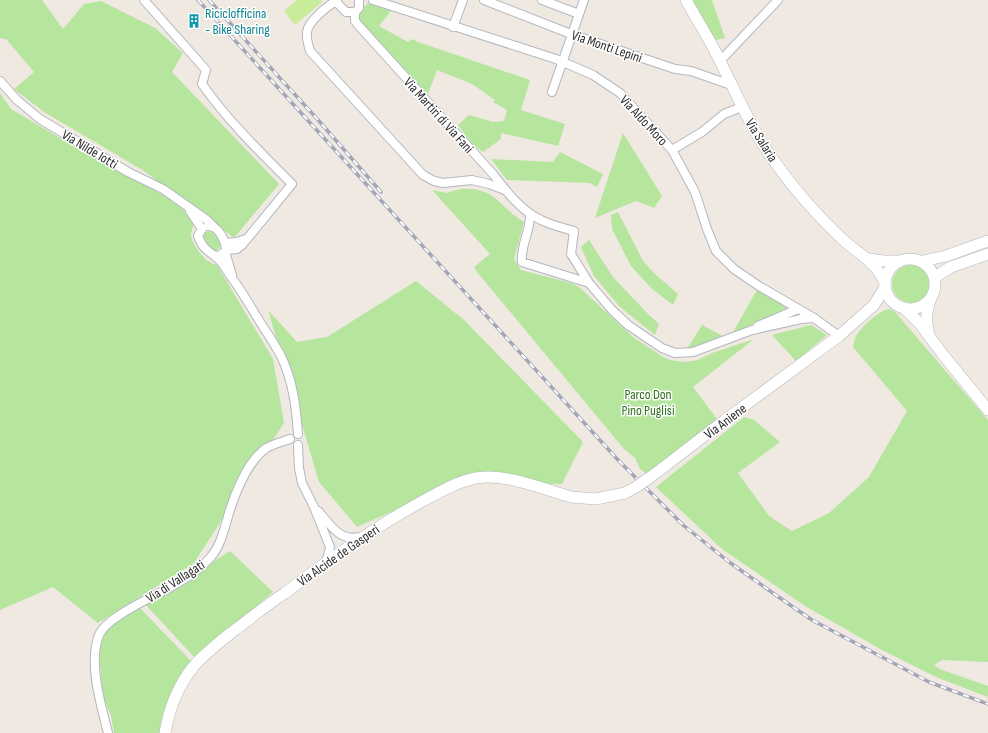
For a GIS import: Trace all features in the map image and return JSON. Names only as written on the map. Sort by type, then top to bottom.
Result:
[{"type":"street","points":[[144,0],[206,70],[202,84],[218,107],[240,132],[292,184],[246,239],[225,248],[218,256],[215,256]]},
{"type":"street","points":[[373,0],[346,12],[335,0],[314,18],[306,30],[310,50],[423,174],[434,181],[443,183],[472,180],[505,190]]},
{"type":"street","name":"Via Aldo Moro","points":[[373,0],[562,62],[593,75],[620,93],[672,150],[695,192],[706,228],[716,251],[734,269],[759,286],[814,318],[839,336]]},
{"type":"street","points":[[453,26],[463,0]]},
{"type":"street","name":"Via Monti Lepini","points":[[484,0],[572,34],[675,69],[691,70],[731,85]]},
{"type":"street","points":[[542,0],[579,14]]},
{"type":"street","points":[[552,92],[584,0]]},
{"type":"street","name":"Via Salaria","points":[[686,0],[720,61],[742,107],[762,143],[792,184],[841,239],[868,259],[881,275],[887,294],[933,341],[988,410]]},
{"type":"street","points":[[720,61],[778,0]]},
{"type":"street","name":"Via Martiri di Via Fani","points":[[358,7],[355,21],[358,26],[493,174],[505,190],[530,214],[541,220],[574,231],[571,254],[589,282],[612,310],[628,324],[662,348],[675,353],[693,352],[752,330]]},
{"type":"street","name":"Via Nilde Iotti","points":[[0,81],[17,100],[40,119],[128,172],[163,189],[213,226]]},
{"type":"street","points":[[672,150],[702,132],[724,114],[742,107]]},
{"type":"street","name":"Via Nilde Iotti","points":[[188,207],[202,228],[198,236],[201,242],[209,253],[215,256],[234,280],[276,348],[284,364],[294,397],[298,434]]},
{"type":"street","points":[[530,214],[531,220],[521,255],[522,262],[589,282]]},
{"type":"street","points":[[202,228],[205,226],[213,226],[222,237],[225,248]]},
{"type":"street","points":[[923,261],[946,256],[988,241]]},
{"type":"street","name":"Via Nilde Iotti","points":[[225,248],[234,280]]},
{"type":"street","points":[[885,285],[886,274],[891,267],[898,261],[906,258],[914,258],[923,261],[935,277],[951,267],[988,254]]},
{"type":"street","points":[[868,259],[898,261]]},
{"type":"street","name":"Via Salaria","points":[[933,341],[927,328],[926,319],[928,305],[936,284],[935,277]]},
{"type":"street","name":"Via Aniene","points":[[571,497],[590,499],[603,498],[624,493],[652,476],[839,336],[866,313],[877,300],[885,285]]},
{"type":"street","points":[[900,307],[913,309],[920,307],[931,298]]},
{"type":"street","name":"Via Aniene","points":[[866,313],[881,306],[900,307]]},
{"type":"street","points":[[752,330],[760,324],[798,309]]},
{"type":"street","points":[[752,330],[801,319],[814,318]]},
{"type":"street","points":[[298,445],[292,444],[290,439],[293,434],[298,434],[302,439],[298,445],[298,462],[301,478],[330,547],[325,564]]},
{"type":"street","name":"Via di Vallagati","points":[[108,733],[95,676],[97,646],[101,632],[107,625],[127,611],[174,585],[195,571],[211,557],[221,539],[236,495],[249,467],[258,455],[266,448],[290,439]]},
{"type":"street","name":"Via Alcide de Gasperi","points":[[165,733],[171,709],[179,689],[193,667],[210,649],[256,613],[362,537],[407,509],[444,489],[476,478],[488,477],[502,479],[571,497]]},
{"type":"street","points":[[314,507],[343,537],[352,539],[362,537]]},
{"type":"street","points":[[330,547],[343,551],[343,537]]},
{"type":"green space","points":[[0,0],[42,0],[63,29],[84,4],[101,1],[155,28],[183,53],[172,72],[279,184],[234,238],[144,171],[44,112],[14,89],[34,72],[6,39],[0,38]]},
{"type":"green space","points":[[297,0],[321,0],[322,2],[295,25],[284,11]]},
{"type":"green space","points":[[685,0],[712,0],[725,38],[716,40]]},
{"type":"green space","points":[[370,2],[391,11],[379,26],[408,42],[413,39],[530,80],[521,110],[565,124],[558,146],[501,133],[501,139],[483,152],[472,144],[458,125],[469,115],[493,122],[504,121],[507,110],[493,102],[495,100],[472,84],[437,70],[428,94],[358,20],[356,13]]},
{"type":"green space","points":[[0,93],[11,109],[96,159],[174,201],[182,208],[193,223],[191,238],[195,245],[206,259],[217,265],[273,359],[284,423],[194,563],[98,623],[53,587],[0,610]]},
{"type":"green space","points":[[623,133],[662,196],[654,208],[636,201],[595,218]]},
{"type":"green space","points":[[560,152],[603,174],[597,187],[590,183],[507,180],[491,159],[553,162]]},
{"type":"green space","name":"Parco Don Pino Puglisi","points":[[460,189],[482,191],[490,195],[524,222],[514,259],[521,270],[571,283],[579,287],[633,337],[663,357],[670,360],[684,362],[698,360],[712,353],[754,339],[693,387],[717,419],[647,474],[640,469],[635,458],[624,449],[477,272],[474,267],[490,254],[432,190],[447,193]]},
{"type":"green space","points":[[618,212],[643,261],[678,294],[673,305],[651,288],[631,266],[612,229],[611,215]]},
{"type":"green space","points":[[210,231],[218,240],[220,247],[217,250],[210,247],[203,237],[205,233]]},
{"type":"green space","points":[[589,240],[613,277],[659,324],[655,335],[620,307],[594,276],[581,247]]},
{"type":"green space","points":[[907,265],[915,265],[925,270],[929,277],[929,291],[925,298],[915,303],[907,303],[897,298],[895,295],[892,288],[892,280],[897,270],[900,268]]},
{"type":"green space","points":[[416,281],[464,320],[583,442],[562,484],[458,483],[357,527],[319,482],[268,310],[297,342],[327,337]]},
{"type":"green space","points":[[757,290],[787,308],[732,334]]},
{"type":"green space","points":[[889,309],[895,312],[988,420],[988,662],[942,660],[934,665],[940,669],[988,686],[988,697],[936,677],[882,650],[805,606],[722,549],[656,487],[744,417],[754,420],[780,442],[738,473],[769,516],[792,531],[829,513],[869,477],[907,411],[853,347],[857,334],[865,325],[875,316]]},
{"type":"green space","points":[[702,325],[723,336],[687,349]]},
{"type":"green space","points":[[811,325],[827,335],[796,361],[772,335]]},
{"type":"green space","points":[[230,551],[273,592],[195,658],[146,605]]},
{"type":"green space","points":[[139,607],[192,662],[175,685],[164,710],[160,733],[114,733],[111,716],[104,700],[99,651],[107,628]]},
{"type":"railway","points":[[198,0],[619,461],[683,525],[729,562],[812,620],[929,682],[988,704]]},
{"type":"railway","points":[[209,0],[381,192]]},
{"type":"place","name":"Riciclofficina - Bike Sharing","points":[[194,21]]}]
